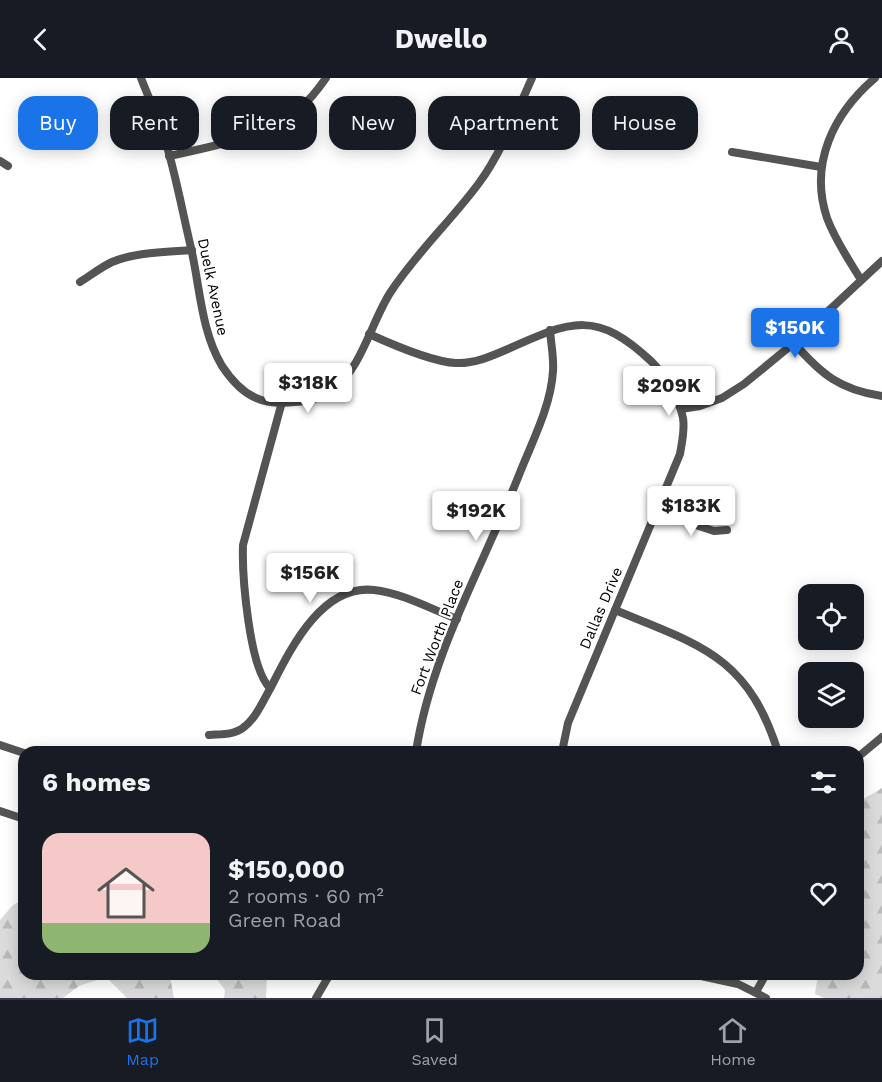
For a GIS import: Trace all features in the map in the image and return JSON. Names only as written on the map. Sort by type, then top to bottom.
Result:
[{"type":"street","name":"Duelk Avenue","points":[[141,78],[169,156],[192,250],[210,342],[223,367],[238,386],[263,401],[282,402],[319,398],[333,390],[350,369],[389,294],[411,263],[481,181],[506,135],[532,78]]},
{"type":"street","points":[[169,156],[235,140],[284,120],[304,105],[326,78]]},
{"type":"street","points":[[861,280],[841,248],[828,219],[824,203],[821,167],[825,148],[841,114],[859,91],[875,78]]},
{"type":"street","points":[[732,152],[821,167]]},
{"type":"street","points":[[0,161],[8,166]]},
{"type":"street","points":[[80,282],[111,262],[123,258],[192,250]]},
{"type":"street","points":[[681,410],[722,398],[744,384],[794,343],[882,261]]},
{"type":"street","name":"Dallas Drive","points":[[369,334],[395,345],[457,363],[494,356],[549,330],[581,324],[603,329],[626,340],[658,368],[674,393],[683,419],[680,454],[568,723],[563,746]]},
{"type":"street","name":"Fort Worth Place","points":[[417,746],[426,698],[457,619],[505,510],[551,386],[553,369],[549,330]]},
{"type":"street","points":[[794,343],[813,365],[835,382],[850,389],[882,396]]},
{"type":"street","points":[[270,688],[264,683],[254,653],[242,564],[243,545],[282,402]]},
{"type":"street","points":[[656,512],[714,531],[727,530]]},
{"type":"street","points":[[209,735],[235,733],[245,727],[305,629],[324,608],[338,597],[358,591],[389,592],[457,619]]},
{"type":"street","points":[[615,610],[686,639],[727,665],[743,680],[758,703],[776,746]]},
{"type":"street","points":[[864,752],[882,737]]},
{"type":"street","points":[[0,745],[18,751]]},
{"type":"street","points":[[0,811],[18,817]]},
{"type":"street","points":[[316,998],[326,980]]},
{"type":"street","points":[[720,980],[738,984],[766,998]]},
{"type":"street","points":[[756,992],[763,980]]},
{"type":"green space","points":[[882,788],[882,998],[824,998],[815,994],[817,980],[864,980],[864,798]]},
{"type":"green space","points":[[18,902],[18,980],[97,980],[79,986],[63,998],[0,998],[0,920]]},
{"type":"green space","points":[[109,980],[171,980],[174,998],[127,998]]},
{"type":"green space","points":[[218,980],[267,980],[266,998],[224,998],[225,990]]}]
